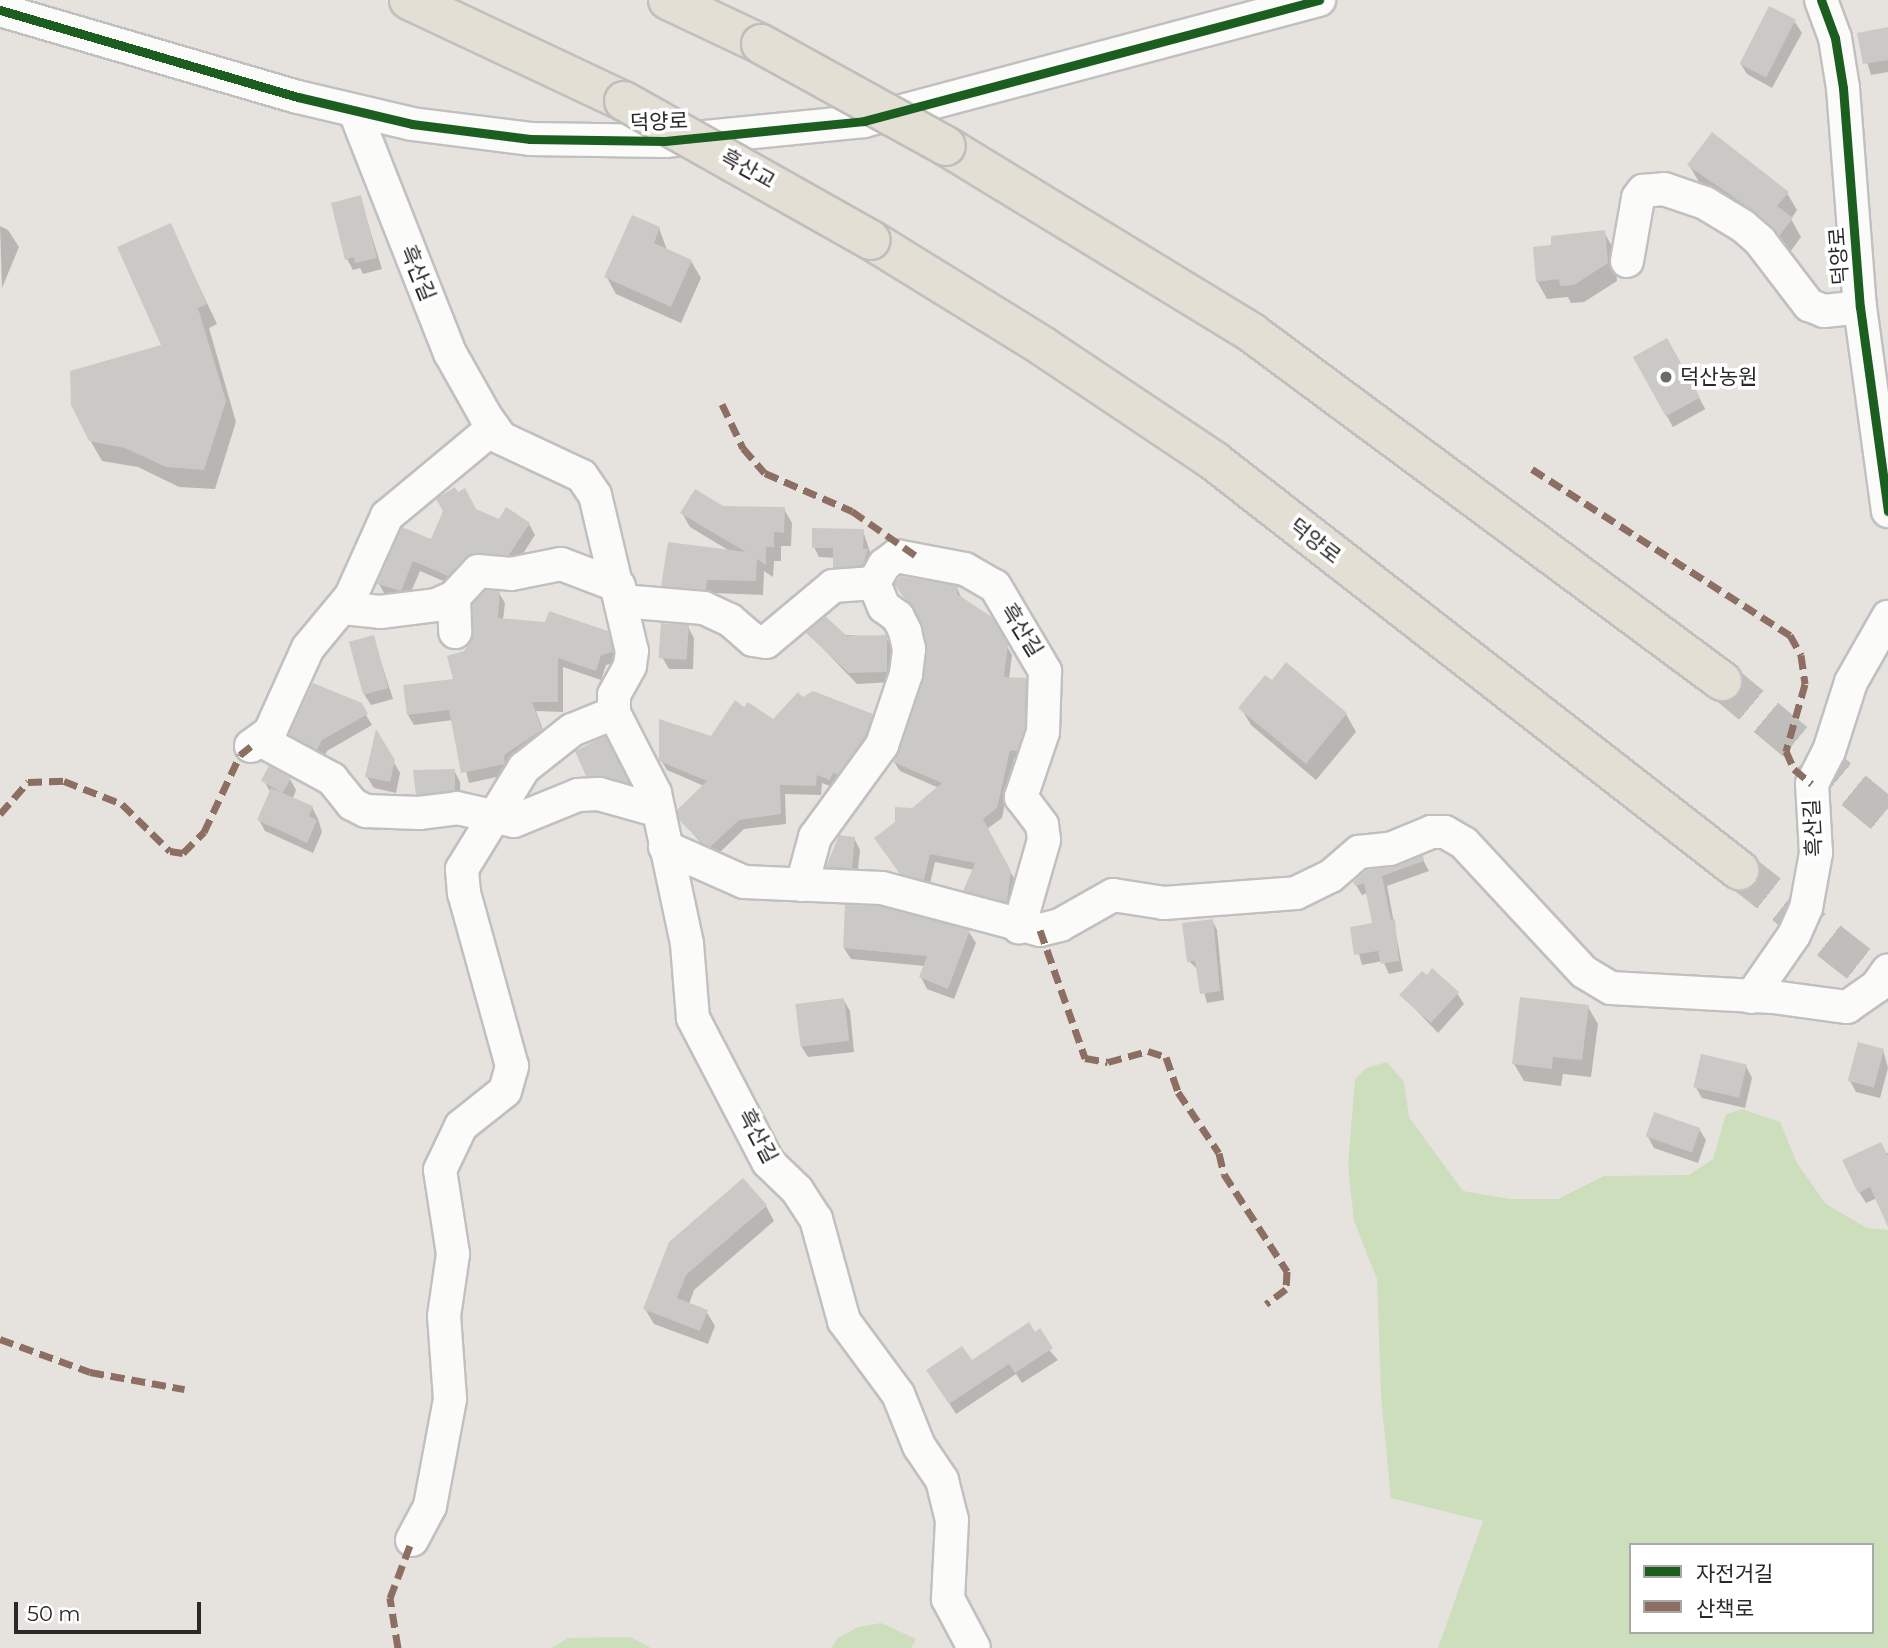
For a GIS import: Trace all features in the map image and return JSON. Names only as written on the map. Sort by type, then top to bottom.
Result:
[{"type":"main road","name":"덕양로","points":[[409,0],[625,101]]},
{"type":"main road","points":[[668,0],[761,44],[946,146],[1252,333],[1722,681]]},
{"type":"main road","name":"흑산교","points":[[625,101],[871,240]]},
{"type":"main road","name":"덕양로","points":[[871,240],[1214,461],[1740,870]]},
{"type":"street","name":"덕양로","points":[[0,10],[355,112],[530,139],[665,141],[864,121],[979,93],[1319,0]]},
{"type":"street","name":"덕양로","points":[[1821,0],[1835,38],[1843,88],[1860,307],[1888,511]]},
{"type":"street","name":"흑산길","points":[[355,112],[450,353],[493,428],[501,438],[569,468],[590,485],[620,593],[632,659],[614,695],[614,713],[649,777],[659,811],[687,944],[698,1034],[718,1061],[768,1162],[797,1190],[816,1219],[844,1321],[898,1394],[919,1446],[942,1480],[952,1520],[948,1599],[974,1648]]},
{"type":"street","points":[[1627,261],[1638,198],[1643,191],[1664,188],[1705,203],[1743,226],[1810,305],[1824,311],[1860,307]]},
{"type":"street","points":[[493,428],[387,516],[343,608],[314,638],[257,743],[332,779],[359,808],[397,814],[457,808],[491,818],[514,821],[586,794],[659,811]]},
{"type":"street","name":"흑산길","points":[[874,583],[888,561],[903,555],[976,573],[995,586],[1043,662],[1045,722],[1021,797],[1042,825],[1044,840],[1019,927]]},
{"type":"street","points":[[343,608],[380,612],[436,605],[454,597],[478,571],[511,574],[561,564],[620,593],[704,608],[730,620],[752,640],[766,642],[833,586],[874,583],[884,607],[898,617],[905,631],[909,649],[906,674],[882,745],[815,837],[803,885]]},
{"type":"street","points":[[454,597],[455,632]]},
{"type":"street","name":"흑산길","points":[[1751,997],[1794,935],[1806,908],[1816,853],[1812,784],[1829,751],[1851,682],[1888,617]]},
{"type":"street","points":[[412,1540],[430,1506],[450,1399],[444,1316],[453,1254],[440,1170],[461,1126],[505,1091],[511,1081],[510,1046],[462,879],[465,860],[524,768],[572,730],[614,713]]},
{"type":"street","points":[[665,847],[744,882],[882,888],[1019,927],[1053,928],[1123,894],[1164,903],[1277,897],[1315,886],[1359,852],[1390,849],[1431,832],[1445,832],[1464,844],[1597,981],[1611,988],[1644,993],[1751,997],[1847,1007],[1877,986],[1888,970]]},
{"type":"green space","points":[[1387,1062],[1404,1082],[1409,1117],[1463,1191],[1511,1199],[1558,1199],[1604,1176],[1689,1175],[1713,1159],[1726,1114],[1742,1109],[1780,1122],[1797,1163],[1826,1204],[1867,1228],[1888,1230],[1888,1648],[1438,1648],[1483,1521],[1391,1498],[1381,1396],[1377,1279],[1354,1221],[1348,1165],[1355,1079],[1366,1068]]},
{"type":"green space","points":[[881,1623],[916,1639],[911,1648],[831,1648],[838,1638],[858,1627]]},
{"type":"green space","points":[[630,1637],[651,1648],[551,1648],[568,1638]]},
{"type":"building","points":[[1769,6],[1796,20],[1766,78],[1739,64]]},
{"type":"building","points":[[1888,27],[1888,60],[1863,64],[1857,33]]},
{"type":"building","points":[[1712,132],[1789,192],[1777,206],[1793,218],[1779,236],[1755,212],[1687,165]]},
{"type":"building","points":[[361,195],[377,258],[355,263],[354,257],[345,260],[331,203]]},
{"type":"building","points":[[632,215],[660,227],[654,243],[692,260],[671,307],[604,277]]},
{"type":"building","points":[[171,223],[207,304],[198,308],[226,401],[204,470],[166,467],[125,448],[89,441],[71,405],[70,371],[161,345],[117,247]]},
{"type":"building","points":[[1605,230],[1608,263],[1574,285],[1560,286],[1559,279],[1536,282],[1533,247],[1551,245],[1551,236]]},
{"type":"building","points":[[1667,338],[1700,397],[1666,416],[1633,357]]},
{"type":"building","points":[[455,487],[458,492],[465,488],[476,509],[499,519],[506,507],[530,523],[509,555],[472,554],[448,576],[413,561],[401,591],[377,584],[402,527],[431,539],[443,511],[436,499]]},
{"type":"building","points":[[695,489],[723,506],[785,507],[784,533],[774,532],[774,547],[766,547],[766,565],[757,559],[756,581],[707,580],[706,590],[661,586],[668,542],[746,552],[680,513]]},
{"type":"building","points":[[812,528],[864,529],[863,549],[868,549],[863,565],[833,568],[833,548],[812,548]]},
{"type":"building","points":[[901,576],[958,586],[957,594],[992,617],[1008,644],[1004,677],[1026,678],[1025,729],[1017,751],[1010,750],[997,808],[983,819],[1011,871],[1007,902],[963,891],[975,863],[930,854],[924,880],[900,874],[874,838],[895,822],[895,807],[912,808],[942,783],[893,762],[923,680],[927,651],[922,623],[894,584]]},
{"type":"building","points":[[485,590],[500,591],[498,618],[545,622],[549,611],[608,631],[613,652],[601,655],[596,671],[558,658],[558,702],[532,702],[542,730],[504,755],[505,764],[461,773],[449,710],[407,715],[403,685],[453,679],[447,656],[464,651],[471,641],[473,604]]},
{"type":"building","points":[[825,616],[847,636],[887,635],[887,672],[849,673],[806,633]]},
{"type":"building","points":[[661,623],[689,625],[686,660],[659,658]]},
{"type":"building","points":[[374,635],[388,688],[363,695],[349,642]]},
{"type":"building","points":[[1286,662],[1347,713],[1306,764],[1238,708],[1265,675],[1272,680]]},
{"type":"building","points":[[313,683],[362,703],[368,714],[322,740],[317,750],[289,735]]},
{"type":"building","points":[[813,691],[873,714],[865,736],[838,775],[833,773],[830,780],[817,775],[816,786],[780,785],[781,814],[739,820],[710,847],[702,843],[679,820],[677,810],[707,781],[659,761],[659,719],[711,736],[735,700],[744,707],[748,702],[773,719],[798,692],[803,697]]},
{"type":"building","points":[[376,729],[395,760],[390,782],[365,777]]},
{"type":"building","points":[[605,736],[630,784],[586,776],[575,751]]},
{"type":"building","points":[[269,766],[291,778],[283,793],[261,781]]},
{"type":"building","points":[[455,769],[455,790],[416,795],[413,770]]},
{"type":"building","points":[[271,788],[313,806],[309,816],[317,820],[307,843],[257,820]]},
{"type":"building","points":[[839,835],[855,837],[852,868],[826,867]]},
{"type":"building","points":[[1423,855],[1424,861],[1382,876],[1391,920],[1395,919],[1399,961],[1381,964],[1378,951],[1354,955],[1350,927],[1372,923],[1364,883],[1355,886],[1353,882],[1367,870],[1397,866]]},
{"type":"building","points":[[845,905],[879,906],[970,930],[948,989],[919,977],[927,956],[843,948]]},
{"type":"building","points":[[1213,919],[1220,991],[1200,994],[1195,961],[1187,962],[1182,923]]},
{"type":"building","points":[[1432,968],[1459,992],[1431,1023],[1399,995],[1422,971],[1427,975]]},
{"type":"building","points":[[1520,997],[1589,1005],[1582,1060],[1553,1057],[1552,1069],[1512,1064]]},
{"type":"building","points":[[844,998],[849,1041],[801,1047],[795,1004]]},
{"type":"building","points":[[1858,1042],[1884,1049],[1874,1088],[1848,1081]]},
{"type":"building","points":[[1701,1054],[1747,1065],[1739,1098],[1693,1087]]},
{"type":"building","points":[[1654,1112],[1700,1128],[1692,1153],[1646,1137]]},
{"type":"building","points":[[1881,1142],[1888,1156],[1888,1227],[1870,1187],[1858,1193],[1842,1160]]},
{"type":"building","points":[[743,1178],[767,1205],[686,1275],[677,1298],[708,1310],[700,1331],[643,1309],[669,1242]]},
{"type":"building","points":[[1029,1322],[1035,1332],[1040,1328],[1053,1348],[1015,1373],[1009,1364],[949,1404],[926,1370],[962,1346],[972,1360]]},
{"type":"tunnel","points":[[1722,681],[1888,819]]},
{"type":"tunnel","points":[[1739,870],[1888,987]]},
{"type":"marked path","points":[[722,404],[743,448],[765,473],[852,511],[918,557]]},
{"type":"marked path","points":[[1532,469],[1790,635],[1801,655],[1805,684],[1786,751],[1794,769],[1812,784]]},
{"type":"marked path","points":[[0,814],[28,782],[64,781],[122,804],[170,851],[183,853],[204,832],[240,755],[251,746]]},
{"type":"marked path","points":[[1040,930],[1085,1058],[1108,1062],[1148,1051],[1166,1057],[1178,1092],[1219,1153],[1224,1174],[1287,1271],[1286,1289],[1266,1304]]},
{"type":"marked path","points":[[0,1339],[90,1372],[184,1389]]},
{"type":"marked path","points":[[398,1648],[390,1598],[412,1540]]},
{"type":"cycle path","points":[[0,10],[298,97],[412,124],[530,139],[665,141],[864,121],[1319,0]]},
{"type":"cycle path","points":[[1821,0],[1835,38],[1843,88],[1860,307],[1888,511]]},
{"type":"place","name":"덕산농원","points":[[1666,377]]}]
